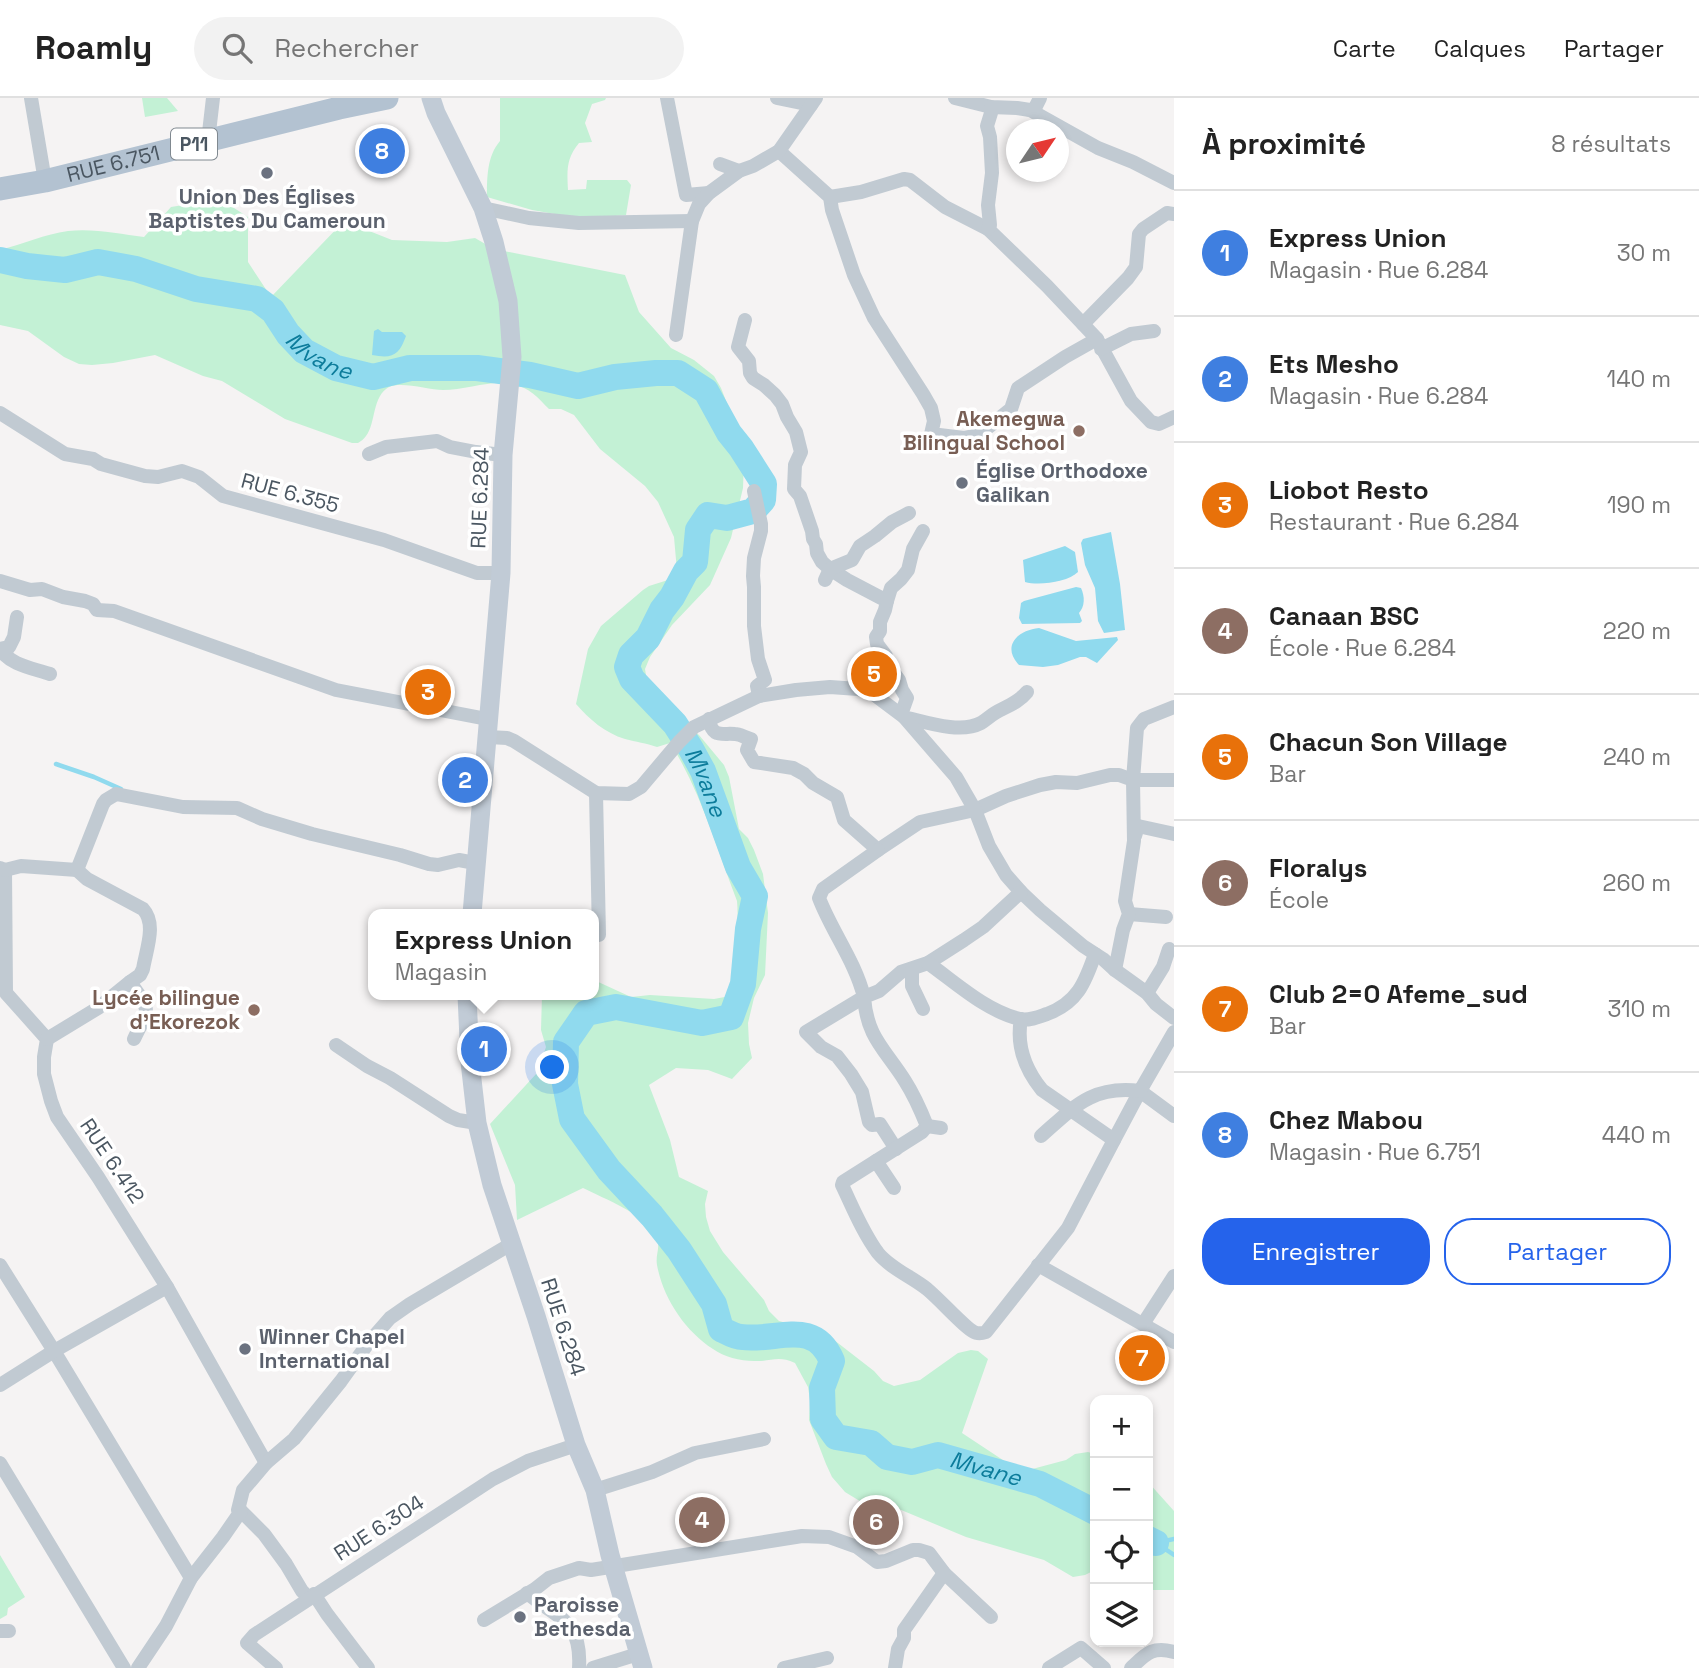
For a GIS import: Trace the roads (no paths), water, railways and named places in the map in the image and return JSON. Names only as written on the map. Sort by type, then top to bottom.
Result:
[{"type":"main road","name":"RUE 6.751","points":[[0,190],[387,98]]},
{"type":"street","points":[[31,98],[44,181]]},
{"type":"street","points":[[208,141],[213,98]]},
{"type":"street","name":"RUE 6.284","points":[[431,98],[483,208],[508,301],[512,357],[503,455],[501,573],[472,909]]},
{"type":"street","points":[[667,98],[686,195],[709,192]]},
{"type":"street","points":[[676,335],[692,221],[699,204],[709,192],[739,171],[779,151],[813,102],[777,98]]},
{"type":"street","points":[[955,98],[991,107],[1030,110],[1098,148],[1174,183]]},
{"type":"street","points":[[1030,110],[1034,110],[1040,98]]},
{"type":"street","points":[[988,229],[992,173],[987,126],[991,107]]},
{"type":"street","points":[[779,151],[830,197],[854,275],[874,318],[931,408],[934,421],[931,434],[964,438],[973,436],[1011,408],[1018,388],[1066,357],[1131,334],[1154,331]]},
{"type":"street","points":[[720,164],[739,171]]},
{"type":"street","points":[[830,197],[861,192],[904,179],[910,180],[945,207],[988,229],[1083,324],[1099,344],[1131,401],[1151,422],[1159,424],[1174,417]]},
{"type":"street","points":[[483,208],[530,218],[579,223],[692,221]]},
{"type":"street","points":[[1083,324],[1136,267],[1139,234],[1143,229],[1167,213],[1174,214]]},
{"type":"street","points":[[745,320],[738,347],[749,361],[753,378],[775,395],[796,432],[801,452],[795,465],[794,489],[800,496],[817,553],[827,574],[847,580],[887,601]]},
{"type":"street","name":"RUE 6.355","points":[[0,413],[65,454],[93,459],[101,464],[145,476],[158,477],[182,471],[199,477],[223,496],[384,540],[477,573],[501,573]]},
{"type":"street","points":[[369,454],[386,447],[437,441],[450,447],[503,455]]},
{"type":"street","points":[[754,491],[761,524],[753,567],[754,626],[758,659],[765,680],[757,686],[759,696]]},
{"type":"street","points":[[827,574],[852,560],[860,546],[909,513]]},
{"type":"street","points":[[904,717],[902,712],[907,698],[877,644],[876,637],[891,588],[908,570],[913,549],[923,531]]},
{"type":"street","points":[[0,581],[85,601],[93,604],[97,610],[114,611],[336,690],[488,728],[514,741],[596,793],[629,794],[640,787],[694,727],[759,696],[830,687],[872,693],[904,717],[956,778],[975,810],[989,846],[1006,875],[1021,892],[1115,971],[1147,993],[1174,1018]]},
{"type":"street","points":[[17,617],[12,643],[9,648],[0,649],[5,657],[13,662],[50,674]]},
{"type":"street","points":[[904,717],[955,728],[979,724],[1015,704],[1027,692]]},
{"type":"street","points":[[1134,841],[1133,780],[1138,729],[1144,719],[1174,707]]},
{"type":"street","points":[[709,719],[708,723],[720,735],[735,734],[751,739],[747,750],[754,762],[793,768],[837,797],[844,820],[878,850]]},
{"type":"street","points":[[1174,780],[1133,780],[1110,775],[1077,783],[1056,782],[1006,796],[975,810],[919,822],[823,889],[819,898],[859,978],[865,1016],[871,1031],[934,1127],[842,1183],[872,1244],[881,1256],[943,1302],[976,1334],[986,1332],[1068,1228],[1174,1032]]},
{"type":"street","points":[[596,793],[598,909]]},
{"type":"street","points":[[77,870],[103,804],[116,794],[183,807],[237,808],[303,832],[429,864],[438,865],[458,860],[475,863]]},
{"type":"street","points":[[1115,971],[1129,914],[1125,901],[1138,826],[1174,834]]},
{"type":"street","points":[[21,866],[77,870],[87,879],[143,909],[151,923],[140,975],[98,1008],[47,1039],[3,990],[2,869],[21,866]]},
{"type":"street","points":[[896,1149],[884,1127],[869,1122],[862,1092],[837,1056],[821,1047],[806,1032],[864,997],[879,991],[901,972],[928,963],[983,927],[1021,892]]},
{"type":"street","points":[[1129,914],[1166,917]]},
{"type":"street","points":[[1147,993],[1168,968],[1169,950]]},
{"type":"street","points":[[928,963],[974,997],[998,1010],[1021,1019],[1032,1019],[1060,1009],[1073,999],[1088,975],[1095,954]]},
{"type":"street","points":[[912,969],[912,986],[923,1009]]},
{"type":"street","points":[[892,981],[912,986]]},
{"type":"street","points":[[130,982],[147,1006],[147,1013],[134,1039]]},
{"type":"street","name":"RUE 6.284","points":[[467,1000],[470,1062],[477,1123],[492,1185],[576,1445],[595,1490],[640,1661]]},
{"type":"street","points":[[1021,1019],[1020,1049],[1036,1083],[1064,1107],[1071,1109],[1114,1140]]},
{"type":"street","name":"RUE 6.412","points":[[47,1039],[44,1074],[57,1117],[167,1287],[266,1463]]},
{"type":"street","points":[[335,1045],[449,1116],[477,1123]]},
{"type":"street","points":[[1041,1136],[1071,1109],[1095,1094],[1125,1089],[1140,1091],[1174,1116]]},
{"type":"street","points":[[876,1161],[894,1188]]},
{"type":"street","points":[[368,1668],[327,1614],[311,1596],[302,1591],[264,1534],[238,1510],[243,1490],[266,1463],[293,1439],[390,1318],[511,1244]]},
{"type":"street","points":[[0,1265],[191,1578]]},
{"type":"street","points":[[1038,1265],[1174,1342]]},
{"type":"street","points":[[1143,1324],[1174,1276]]},
{"type":"street","points":[[0,1385],[167,1287]]},
{"type":"street","points":[[595,1490],[652,1472],[695,1453],[764,1439]]},
{"type":"street","name":"RUE 6.304","points":[[275,1668],[247,1643],[254,1634],[493,1479],[528,1461],[576,1445]]},
{"type":"street","points":[[0,1463],[124,1668]]},
{"type":"street","points":[[138,1668],[166,1626],[191,1578],[241,1511]]},
{"type":"street","points":[[484,1620],[535,1590],[548,1578],[579,1568],[591,1570],[614,1567],[802,1536],[829,1537],[857,1547],[877,1562],[913,1550],[929,1553],[944,1573],[991,1617]]},
{"type":"street","points":[[895,1668],[904,1630],[944,1573]]},
{"type":"street","points":[[527,1593],[573,1629],[580,1651],[579,1668]]},
{"type":"street","points":[[1049,1668],[1081,1648],[1104,1668]]},
{"type":"street","points":[[1131,1668],[1152,1651],[1174,1652]]},
{"type":"street","points":[[784,1668],[827,1658]]},
{"type":"street","points":[[593,1668],[640,1661]]},
{"type":"water","points":[[378,329],[382,332],[402,332],[406,336],[401,348],[390,356],[372,355],[374,331]]},
{"type":"water","points":[[1111,532],[1125,630],[1104,633],[1098,621],[1095,588],[1085,565],[1081,543],[1083,539]]},
{"type":"water","points":[[1065,546],[1075,552],[1078,572],[1053,582],[1025,582],[1023,560]]},
{"type":"water","points":[[1076,587],[1081,588],[1084,598],[1079,613],[1082,621],[1080,623],[1022,624],[1019,618],[1021,603]]},
{"type":"water","points":[[1039,628],[1076,641],[1117,637],[1118,640],[1097,663],[1080,657],[1043,667],[1019,665],[1012,651],[1014,640],[1024,632]]},
{"type":"waterway","name":"Mvane","points":[[0,260],[65,270],[98,262],[136,269],[196,289],[257,299],[273,311],[288,334],[304,351],[336,368],[373,377],[410,368],[477,368],[530,375],[578,386],[615,377],[678,373],[706,391],[729,433],[764,484],[763,500],[753,511],[727,518],[708,515],[698,530],[695,562],[686,571],[648,638],[631,655],[627,667],[632,679],[675,724],[691,749],[703,771],[738,867],[755,896],[748,929],[743,984],[731,1017],[702,1023],[616,1007],[586,1013],[566,1042],[565,1084],[572,1119],[609,1170],[679,1250],[714,1304],[721,1329],[734,1335],[755,1338],[805,1335],[815,1339],[824,1348],[832,1361],[822,1388],[823,1419],[836,1437],[871,1443],[887,1457],[912,1462],[938,1455],[1040,1484],[1090,1509]]},
{"type":"waterway","points":[[56,764],[121,789]]},
{"type":"waterway","name":"Mvane","points":[[1156,1543],[1174,1539]]},
{"type":"waterway","points":[[1156,1543],[1174,1555]]},
{"type":"place","name":"Chez Mabou","points":[[382,151]]},
{"type":"place","name":"Union Des Églises Baptistes Du Cameroun","points":[[267,173]]},
{"type":"place","name":"Akemegwa Bilingual School","points":[[1079,431]]},
{"type":"place","name":"Église Orthodoxe Galikan","points":[[962,483]]},
{"type":"place","name":"Chacun Son Village","points":[[874,674]]},
{"type":"place","name":"Liobot Resto","points":[[428,692]]},
{"type":"place","name":"Ets Mesho","points":[[465,780]]},
{"type":"place","name":"Lycée bilingue d’Ekorezok","points":[[254,1010]]},
{"type":"place","name":"Express Union","points":[[484,1049]]},
{"type":"place","name":"Winner Chapel International","points":[[245,1349]]},
{"type":"place","name":"Club 2=0 Afeme_sud","points":[[1142,1358]]},
{"type":"place","name":"Canaan BSC","points":[[702,1520]]},
{"type":"place","name":"Floralys","points":[[876,1522]]},
{"type":"place","name":"Paroisse Bethesda","points":[[520,1617]]}]
